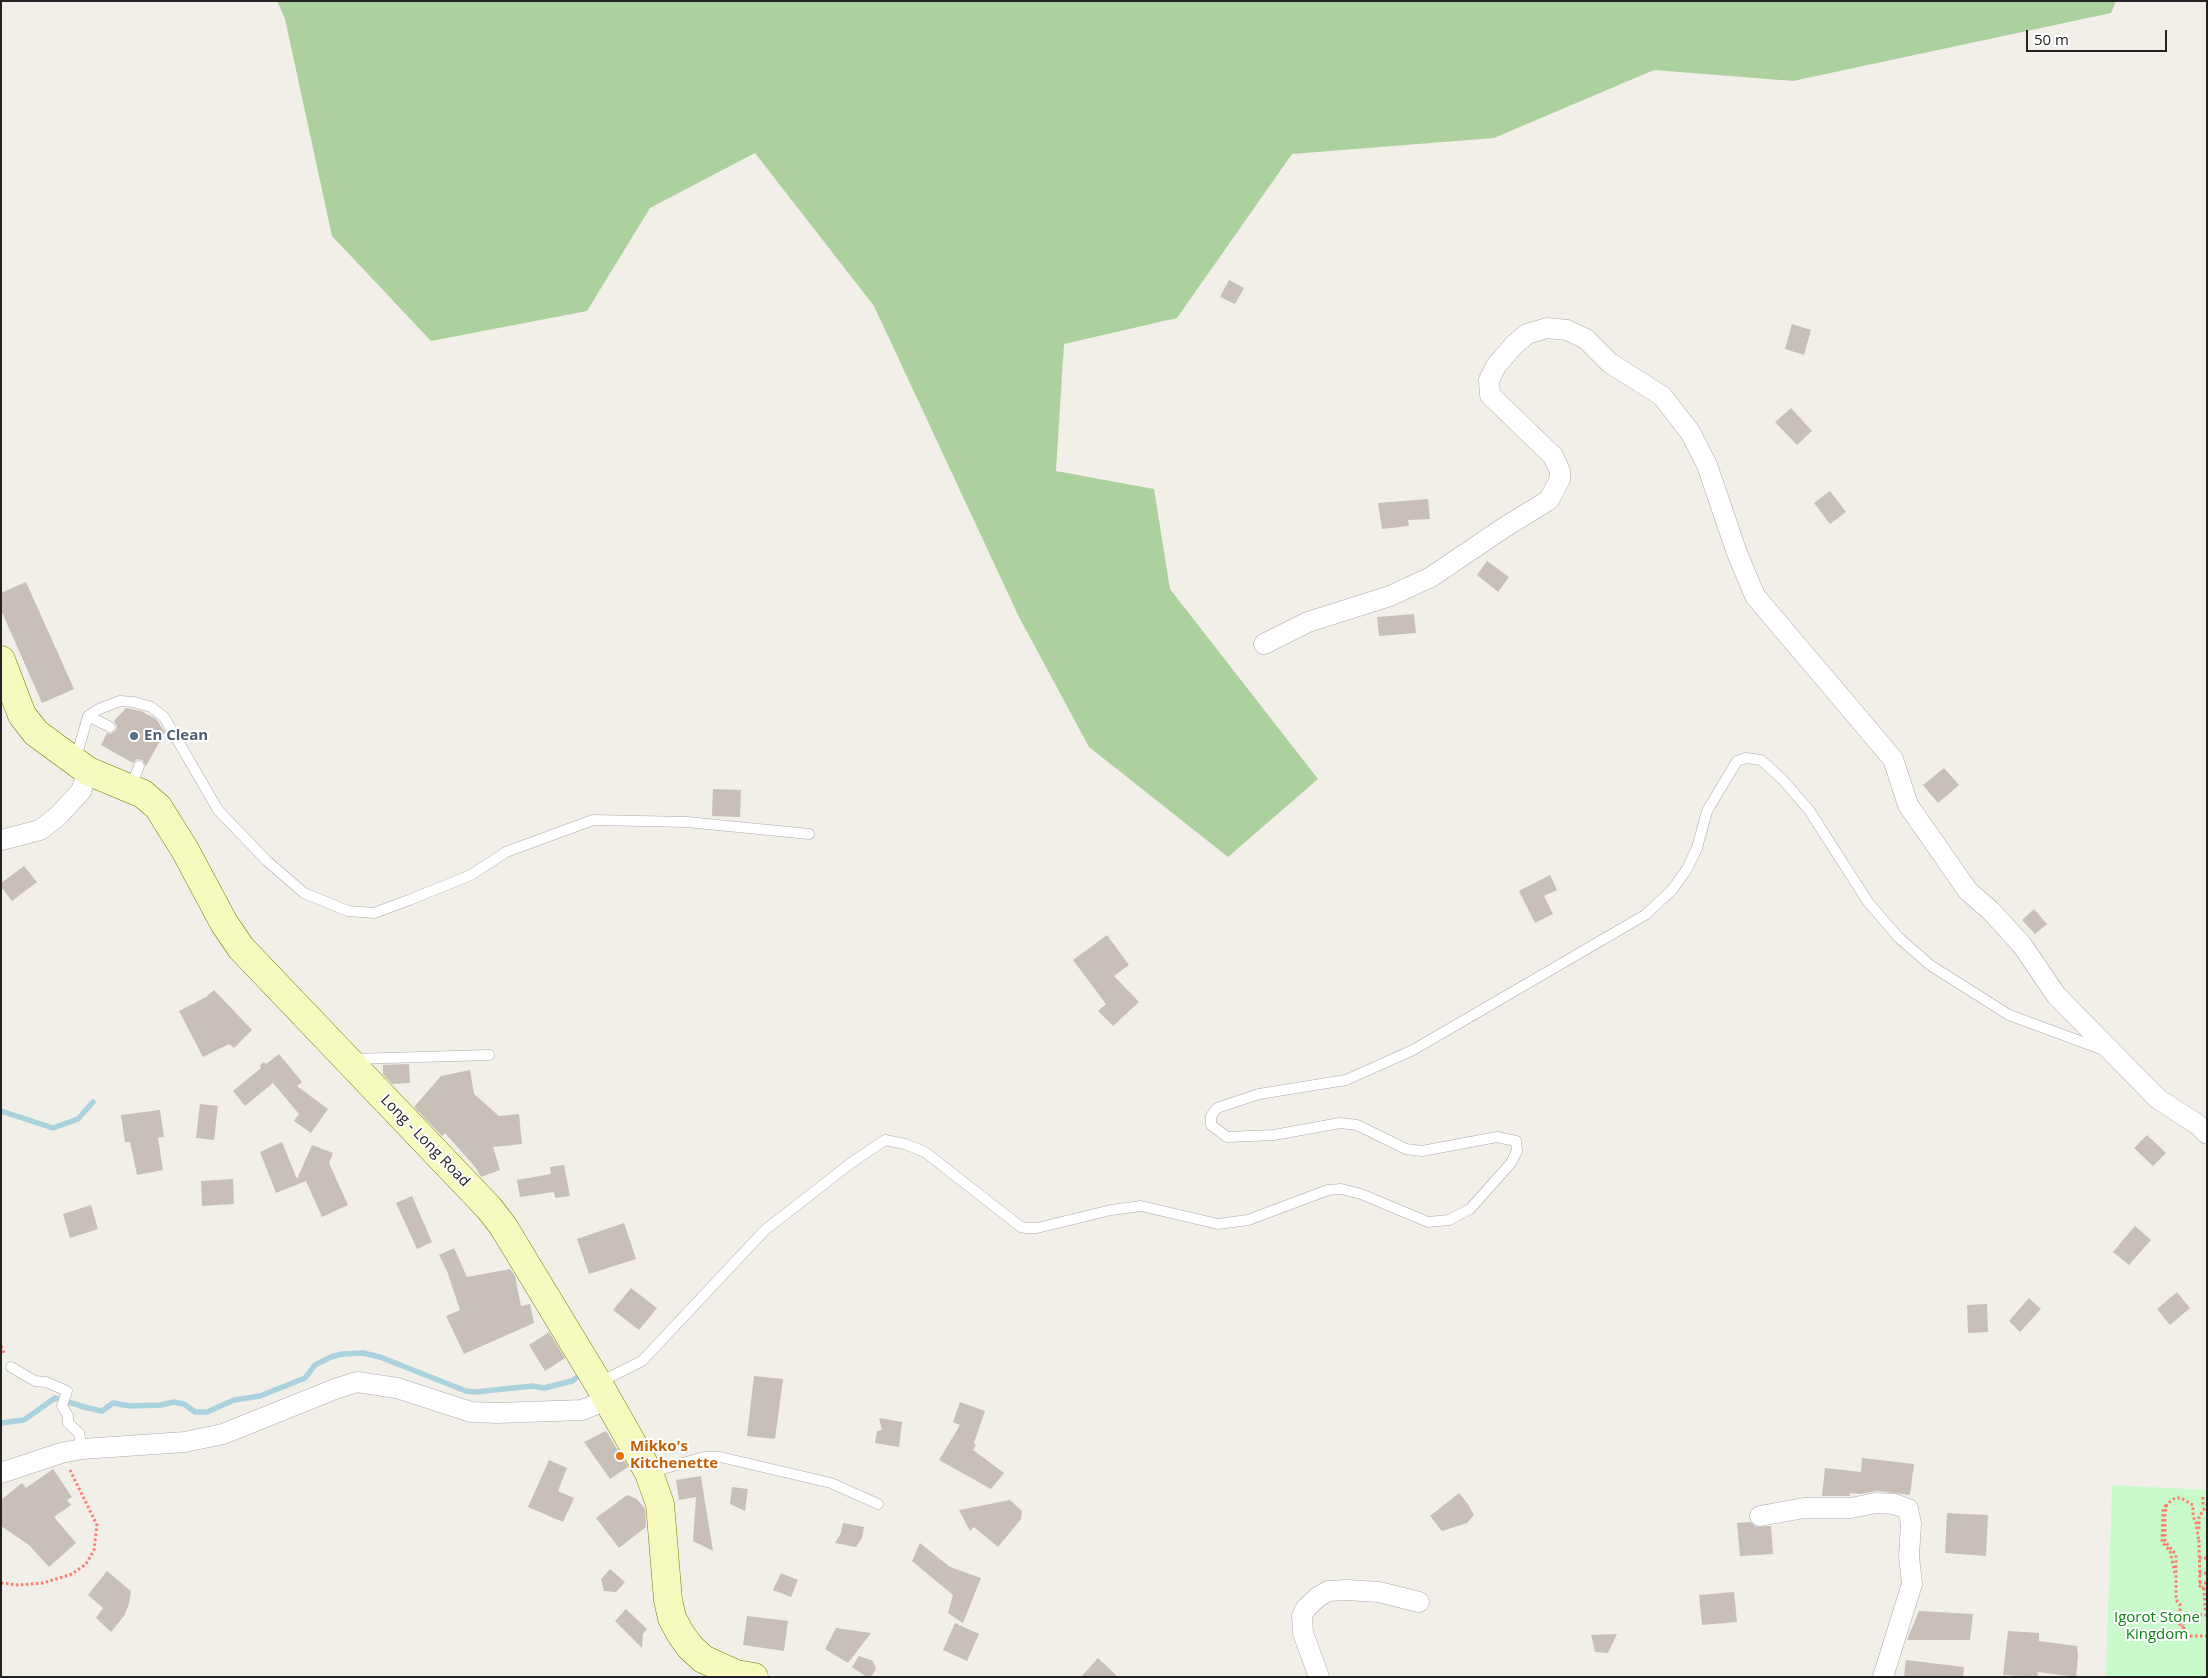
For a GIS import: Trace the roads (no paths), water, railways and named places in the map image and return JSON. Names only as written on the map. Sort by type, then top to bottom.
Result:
[{"type":"main road","name":"Long - Long Road","points":[[1,660],[22,715],[36,733],[82,766],[135,777],[144,794],[158,807],[185,850],[224,923],[241,948],[489,1208],[516,1246],[649,1472],[660,1504],[668,1600],[672,1618],[680,1634],[703,1659],[736,1674],[754,1677]]},
{"type":"street","points":[[1264,644],[1308,622],[1390,596],[1431,577],[1549,500],[1560,480],[1560,471],[1553,456],[1490,395],[1488,387],[1489,380],[1496,366],[1514,344],[1527,334],[1547,328],[1567,330],[1586,340],[1610,363],[1662,396],[1690,432],[1707,465],[1737,553],[1755,596],[1893,759],[1908,804],[1968,891],[1991,911],[2022,945],[2056,995],[2158,1099],[2197,1124],[2207,1134]]},
{"type":"street","points":[[1,840],[40,830],[52,820],[81,791],[82,766]]},
{"type":"street","points":[[1,1473],[61,1453],[82,1449],[185,1442],[223,1434],[357,1382],[397,1388],[471,1412],[497,1413],[582,1410],[603,1391]]},
{"type":"street","points":[[1760,1516],[1804,1508],[1851,1508],[1876,1503],[1894,1504],[1908,1509],[1911,1524],[1909,1556],[1912,1584],[1883,1677]]},
{"type":"street","points":[[1319,1677],[1303,1633],[1302,1616],[1306,1608],[1318,1596],[1328,1591],[1347,1590],[1379,1592],[1418,1602]]},
{"type":"lane","points":[[88,716],[99,709],[120,701],[134,702],[151,707],[164,717],[218,810],[261,854],[304,892],[348,911],[374,913],[471,875],[506,852],[593,820],[687,822],[809,834]]},
{"type":"lane","points":[[82,766],[88,716]]},
{"type":"lane","points":[[88,716],[110,727]]},
{"type":"lane","points":[[603,1391],[642,1361],[766,1230],[851,1163],[885,1140],[898,1142],[925,1152],[1020,1227],[1026,1228],[1037,1228],[1111,1210],[1141,1206],[1218,1224],[1248,1220],[1328,1190],[1341,1189],[1360,1194],[1428,1222],[1449,1220],[1470,1209],[1511,1163],[1517,1151],[1516,1141],[1497,1137],[1422,1151],[1406,1149],[1357,1125],[1340,1123],[1274,1135],[1227,1137],[1211,1125],[1211,1116],[1217,1108],[1259,1094],[1346,1080],[1413,1050],[1645,915],[1672,890],[1687,869],[1697,848],[1707,811],[1737,761],[1746,758],[1761,760],[1782,778],[1809,810],[1868,902],[1898,937],[1930,964],[2009,1015],[2116,1055]]},
{"type":"lane","points":[[347,1060],[489,1055]]},
{"type":"lane","points":[[11,1367],[35,1381],[46,1382],[67,1391],[62,1406],[68,1416],[68,1423],[79,1433],[82,1449]]},
{"type":"lane","points":[[649,1472],[704,1457],[720,1456],[831,1483],[878,1504]]},
{"type":"waterway","points":[[1,1111],[53,1128],[78,1119],[93,1102]]},
{"type":"waterway","points":[[1,1423],[24,1420],[55,1398],[102,1411],[113,1403],[130,1406],[161,1405],[174,1402],[184,1404],[195,1412],[207,1412],[234,1400],[260,1396],[305,1378],[315,1365],[342,1354],[363,1353],[380,1357],[466,1391],[475,1392],[532,1386],[544,1388],[572,1381],[576,1378]]},
{"type":"place","name":"En Clean","points":[[134,736]]},
{"type":"place","name":"Mikko's Kitchenette","points":[[620,1456]]},
{"type":"park label","name":"Igorot Stone Kingdom","points":[[2157,1626]]}]
